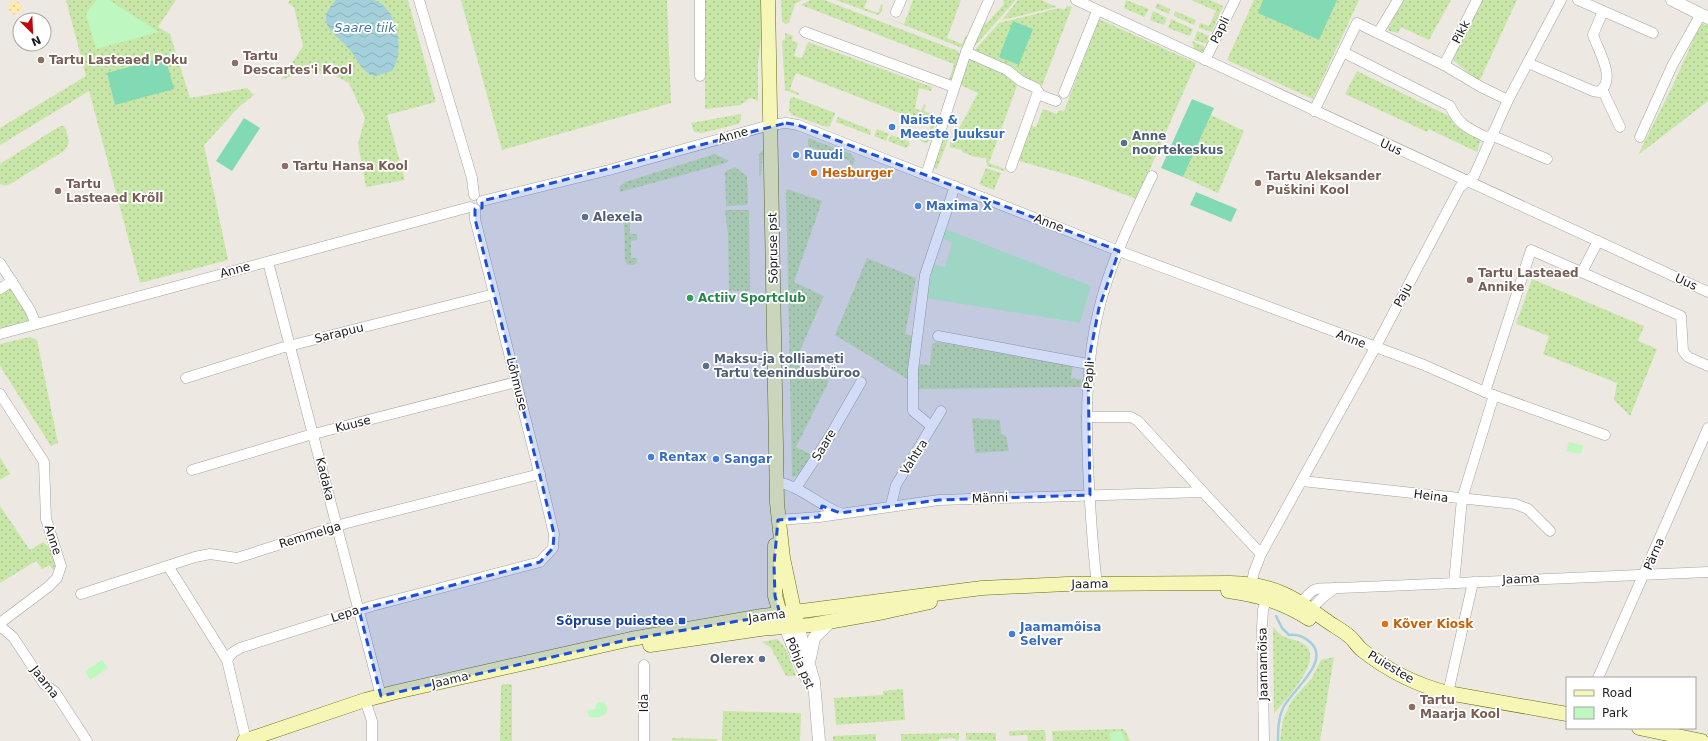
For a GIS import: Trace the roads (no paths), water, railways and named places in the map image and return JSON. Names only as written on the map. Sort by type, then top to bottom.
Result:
[{"type":"main road","name":"Sõpruse pst","points":[[768,0],[776,482],[778,520],[789,620]]},
{"type":"main road","name":"Jaama","points":[[245,741],[366,705],[561,660],[982,588],[1097,584],[1250,589],[1268,593],[1303,609]]},
{"type":"main road","name":"Jaama","points":[[267,741],[366,705],[381,696],[631,639],[789,620],[830,622],[928,602],[984,594],[1250,589]]},
{"type":"main road","name":"Puiestee","points":[[1303,609],[1349,636],[1361,649],[1387,667],[1429,688],[1448,693],[1566,714]]},
{"type":"main road","points":[[1644,729],[1702,741]]},
{"type":"street","points":[[419,0],[472,178],[474,195]]},
{"type":"street","points":[[700,0],[700,76]]},
{"type":"street","points":[[896,12],[901,0]]},
{"type":"street","points":[[926,175],[966,52],[989,0]]},
{"type":"street","name":"Uus","points":[[1076,0],[1466,182],[1708,292]]},
{"type":"street","name":"Papli","points":[[1205,60],[1234,0]]},
{"type":"street","points":[[1378,33],[1398,0]]},
{"type":"street","name":"Pikk","points":[[1444,65],[1477,0]]},
{"type":"street","name":"Paju","points":[[1250,589],[1261,554],[1302,481],[1460,187],[1474,176],[1508,100],[1561,0]]},
{"type":"street","points":[[1578,0],[1653,33]]},
{"type":"street","points":[[1640,137],[1672,66],[1704,16],[1672,0]]},
{"type":"street","points":[[1064,93],[1097,11]]},
{"type":"street","points":[[1528,63],[1593,91],[1599,92],[1608,78],[1593,35],[1603,11]]},
{"type":"street","points":[[1314,111],[1357,23],[1444,65],[1481,87],[1508,100]]},
{"type":"street","points":[[805,32],[954,87]]},
{"type":"street","points":[[966,52],[1007,70],[1021,81],[1036,88],[1040,96],[1056,101]]},
{"type":"street","points":[[1343,52],[1450,106],[1455,118],[1463,126],[1547,159]]},
{"type":"street","points":[[1602,89],[1620,127]]},
{"type":"street","points":[[1011,167],[1038,92]]},
{"type":"street","name":"Anne","points":[[482,202],[609,170],[770,125],[786,123],[798,125],[1119,251],[1424,366],[1490,393],[1605,435]]},
{"type":"street","name":"Papli","points":[[1097,584],[1090,495],[1087,417],[1088,364],[1099,308],[1119,251],[1152,176]]},
{"type":"street","points":[[931,426],[913,411],[913,370],[925,275],[955,186]]},
{"type":"street","points":[[474,195],[480,197],[482,202],[480,208],[473,208],[469,199],[474,195]]},
{"type":"street","name":"Anne","points":[[0,334],[473,208]]},
{"type":"street","name":"Lõhmuse","points":[[473,208],[474,219],[554,534],[553,548],[546,557]]},
{"type":"street","points":[[1582,272],[1598,241]]},
{"type":"street","points":[[1454,583],[1462,499],[1490,393],[1531,250],[1681,316],[1683,351],[1688,357],[1708,366]]},
{"type":"street","name":"Kadaka","points":[[268,262],[338,526],[381,696]]},
{"type":"street","points":[[0,263],[36,324]]},
{"type":"street","points":[[0,289],[12,282]]},
{"type":"street","name":"Sarapuu","points":[[186,378],[290,345],[494,294]]},
{"type":"street","points":[[938,336],[1088,364]]},
{"type":"street","name":"Kuuse","points":[[192,470],[314,434],[516,382]]},
{"type":"street","name":"Saare","points":[[796,488],[830,436],[861,382]]},
{"type":"street","name":"Anne","points":[[0,394],[44,462],[46,519],[61,566],[57,578],[48,587],[0,624]]},
{"type":"street","name":"Vahtra","points":[[891,505],[896,486],[941,411]]},
{"type":"street","points":[[1087,417],[1131,417],[1138,421],[1261,554]]},
{"type":"street","name":"Pärna","points":[[1598,677],[1708,428]]},
{"type":"street","name":"Remmelga","points":[[81,594],[210,554],[237,558],[338,526],[540,474]]},
{"type":"street","name":"Heina","points":[[1302,481],[1515,504],[1528,509],[1550,531]]},
{"type":"street","points":[[776,482],[788,483],[820,504],[840,513]]},
{"type":"street","name":"Männi","points":[[778,520],[818,517],[891,505],[939,500],[1203,492]]},
{"type":"street","points":[[818,517],[821,511],[820,504]]},
{"type":"street","name":"Lepa","points":[[227,660],[232,653],[240,648],[359,610],[540,562],[546,557]]},
{"type":"street","points":[[168,566],[227,660],[245,741]]},
{"type":"street","name":"Jaama","points":[[1303,609],[1317,587],[1335,588],[1708,572]]},
{"type":"street","points":[[1448,693],[1473,582]]},
{"type":"street","name":"Jaamamõisa","points":[[1264,741],[1262,628],[1263,610],[1268,593]]},
{"type":"street","name":"Põhja pst","points":[[789,620],[809,661],[814,682],[819,741]]},
{"type":"street","name":"Põhja pst","points":[[789,620],[816,698]]},
{"type":"street","points":[[809,661],[814,638],[823,627],[830,622]]},
{"type":"street","name":"Jaama","points":[[0,624],[13,637],[44,684],[55,692],[86,741]]},
{"type":"street","name":"Ida","points":[[644,665],[644,741]]},
{"type":"street","points":[[366,705],[372,721],[372,741]]},
{"type":"water","name":"Saare tiik","points":[[336,0],[374,0],[382,4],[393,21],[399,42],[396,63],[392,71],[375,76],[367,72],[363,69],[350,50],[329,28],[326,22],[326,16],[329,8]]},
{"type":"waterway","points":[[1276,616],[1282,628],[1289,635],[1301,636],[1311,643],[1316,651],[1316,659],[1308,676],[1287,701],[1281,712],[1278,729],[1278,741]]},
{"type":"place","name":"Tartu Lasteaed Poku","points":[[41,60]]},
{"type":"place","name":"Tartu Descartes'i Kool","points":[[235,63]]},
{"type":"place","name":"Naiste & Meeste Juuksur","points":[[892,127]]},
{"type":"place","name":"Anne noortekeskus","points":[[1124,143]]},
{"type":"place","name":"Ruudi","points":[[796,155]]},
{"type":"place","name":"Tartu Hansa Kool","points":[[285,166]]},
{"type":"place","name":"Hesburger","points":[[814,173]]},
{"type":"place","name":"Tartu Aleksander Puškini Kool","points":[[1258,183]]},
{"type":"place","name":"Tartu Lasteaed Krõll","points":[[58,191]]},
{"type":"place","name":"Maxima X","points":[[918,206]]},
{"type":"place","name":"Alexela","points":[[585,217]]},
{"type":"place","name":"Tartu Lasteaed Annike","points":[[1470,280]]},
{"type":"place","name":"Actiiv Sportclub","points":[[690,298]]},
{"type":"place","name":"Maksu-ja tolliameti Tartu teenindusbüroo","points":[[706,366]]},
{"type":"place","name":"Rentax","points":[[651,457]]},
{"type":"place","name":"Sangar","points":[[716,459]]},
{"type":"place","name":"Sõpruse puiestee","points":[[682,621]]},
{"type":"place","name":"Kõver Kiosk","points":[[1385,624]]},
{"type":"place","name":"Jaamamõisa Selver","points":[[1012,634]]},
{"type":"place","name":"Olerex","points":[[762,659]]},
{"type":"place","name":"Tartu Maarja Kool","points":[[1412,707]]}]
